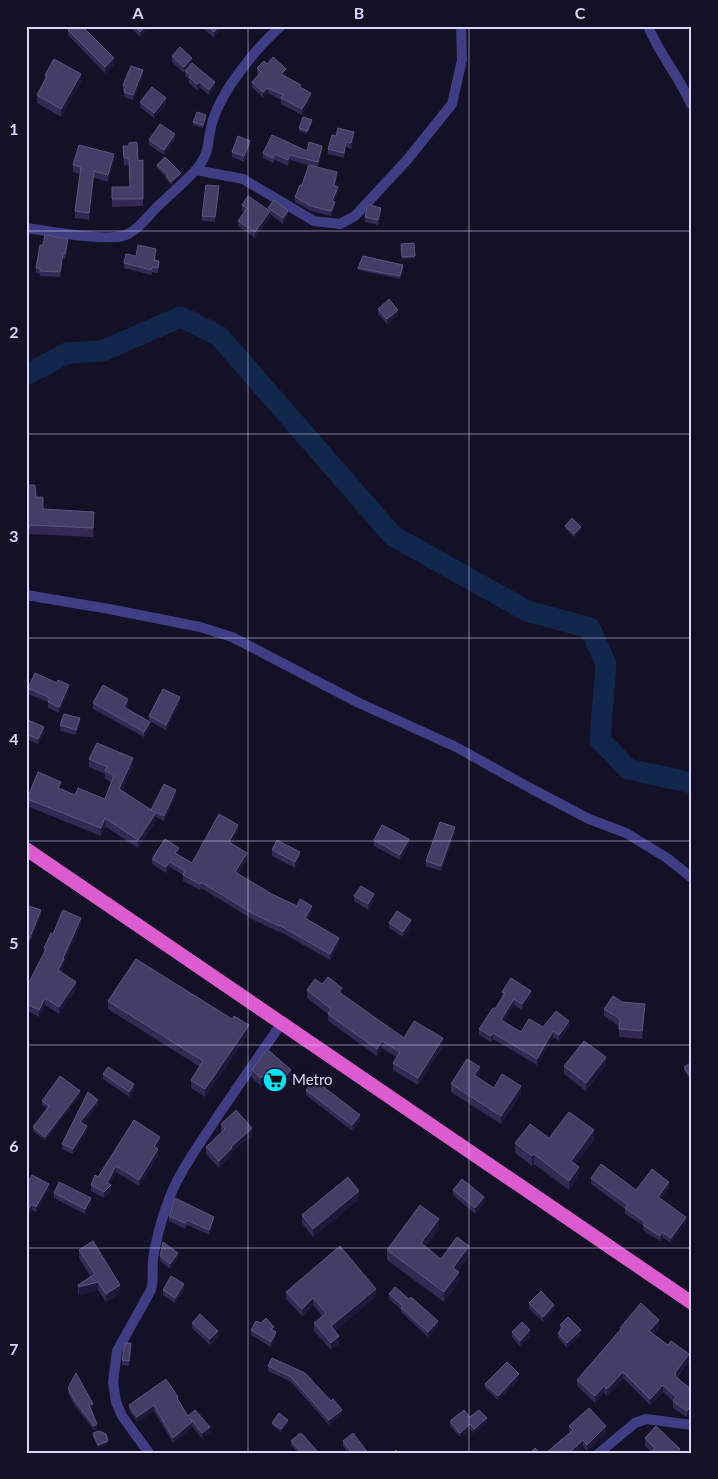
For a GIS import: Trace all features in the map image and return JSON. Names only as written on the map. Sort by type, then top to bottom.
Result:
[{"type":"highway","points":[[26,849],[692,1303]]},
{"type":"street","points":[[26,228],[90,236],[121,236],[140,225],[204,161],[208,151],[213,119],[221,102],[249,61],[267,38],[280,26]]},
{"type":"street","points":[[196,170],[244,179],[314,220],[340,224],[355,216],[407,160],[452,104],[462,60],[461,26]]},
{"type":"street","points":[[648,26],[655,44],[680,80],[691,104]]},
{"type":"street","points":[[26,595],[109,608],[200,627],[232,637],[357,702],[456,747],[589,818],[626,833],[667,858],[692,878]]},
{"type":"street","points":[[149,1453],[122,1416],[116,1402],[113,1382],[117,1351],[151,1290],[153,1284],[154,1253],[174,1187],[236,1088],[281,1024]]},
{"type":"street","points":[[599,1453],[635,1423],[646,1419],[692,1425]]},
{"type":"building","points":[[71,26],[82,26],[114,58],[105,67],[68,30]]},
{"type":"building","points":[[135,26],[146,26],[140,32]]},
{"type":"building","points":[[207,26],[219,26],[214,32]]},
{"type":"building","points":[[180,47],[192,58],[184,67],[172,56]]},
{"type":"building","points":[[273,57],[286,69],[281,74],[311,93],[302,109],[281,98],[283,95],[268,88],[263,92],[252,82],[261,72],[257,68],[264,61],[267,64]]},
{"type":"building","points":[[54,59],[81,74],[61,109],[37,95]]},
{"type":"building","points":[[192,63],[215,82],[209,90],[200,82],[197,84],[189,77],[191,75],[185,71]]},
{"type":"building","points":[[131,66],[143,70],[133,95],[124,92],[126,86],[123,85]]},
{"type":"building","points":[[152,87],[166,98],[154,113],[140,102]]},
{"type":"building","points":[[197,112],[206,115],[203,125],[193,122]]},
{"type":"building","points":[[303,117],[312,120],[307,131],[299,128]]},
{"type":"building","points":[[160,124],[175,134],[164,150],[149,140]]},
{"type":"building","points":[[338,128],[354,132],[351,143],[346,142],[344,153],[328,149],[332,135],[336,136]]},
{"type":"building","points":[[272,135],[307,151],[309,142],[322,146],[318,162],[290,155],[288,160],[275,154],[273,158],[263,153]]},
{"type":"building","points":[[238,136],[250,141],[244,156],[232,152]]},
{"type":"building","points":[[137,142],[138,161],[143,160],[143,199],[112,199],[112,187],[130,187],[129,158],[124,158],[123,146],[129,146],[129,143]]},
{"type":"building","points":[[79,145],[114,154],[108,175],[94,171],[89,213],[75,211],[81,167],[73,165]]},
{"type":"building","points":[[165,157],[181,173],[171,182],[166,176],[168,175],[157,165]]},
{"type":"building","points":[[309,165],[337,172],[334,185],[338,187],[332,201],[335,202],[331,211],[311,206],[295,197],[300,185],[302,185]]},
{"type":"building","points":[[206,185],[219,186],[215,217],[202,216]]},
{"type":"building","points":[[248,196],[270,211],[255,232],[238,221],[247,208],[242,205]]},
{"type":"building","points":[[274,200],[288,211],[283,218],[268,208]]},
{"type":"building","points":[[370,205],[381,208],[378,220],[365,217],[367,207]]},
{"type":"building","points":[[45,235],[68,239],[65,254],[63,253],[60,272],[40,271],[40,268],[36,268],[40,245],[43,245]]},
{"type":"building","points":[[414,243],[415,256],[402,257],[401,244]]},
{"type":"building","points":[[138,245],[156,249],[154,260],[159,261],[158,268],[152,267],[151,270],[124,263],[126,254],[136,256]]},
{"type":"building","points":[[363,256],[403,265],[400,276],[358,268]]},
{"type":"building","points":[[389,299],[398,310],[387,319],[378,309]]},
{"type":"building","points":[[26,470],[27,485],[35,485],[36,497],[43,497],[43,509],[94,512],[93,528],[30,525],[29,528],[26,528]]},
{"type":"building","points":[[572,518],[581,527],[574,534],[565,526]]},
{"type":"building","points":[[35,673],[57,683],[58,680],[69,685],[59,707],[48,702],[50,698],[28,688]]},
{"type":"building","points":[[103,685],[128,699],[124,707],[150,722],[144,732],[93,703]]},
{"type":"building","points":[[163,689],[180,697],[166,725],[149,716]]},
{"type":"building","points":[[64,714],[80,718],[76,730],[60,725]]},
{"type":"building","points":[[26,719],[44,727],[38,739],[26,734]]},
{"type":"building","points":[[97,743],[133,758],[119,789],[156,813],[138,840],[105,818],[101,828],[27,799],[38,772],[61,782],[58,788],[75,795],[78,788],[105,799],[114,775],[105,771],[107,767],[89,759]]},
{"type":"building","points":[[164,784],[176,790],[164,816],[151,810]]},
{"type":"building","points":[[219,814],[238,825],[229,842],[247,853],[235,872],[297,906],[300,899],[312,906],[305,918],[339,938],[330,954],[279,925],[252,913],[201,882],[200,884],[183,875],[185,871],[170,862],[166,867],[152,859],[165,839],[179,848],[175,853],[192,863]]},
{"type":"building","points":[[440,822],[455,827],[441,866],[426,861]]},
{"type":"building","points":[[382,825],[409,839],[400,855],[374,840]]},
{"type":"building","points":[[277,840],[300,852],[295,862],[272,850]]},
{"type":"building","points":[[361,886],[374,894],[368,904],[354,896]]},
{"type":"building","points":[[26,905],[41,910],[26,947]]},
{"type":"building","points":[[63,910],[81,918],[58,970],[76,982],[59,1007],[45,998],[39,1010],[26,1004],[26,988]]},
{"type":"building","points":[[397,911],[411,920],[403,932],[389,923]]},
{"type":"building","points":[[136,959],[232,1019],[234,1016],[249,1025],[205,1089],[191,1080],[203,1061],[108,1001]]},
{"type":"building","points":[[328,977],[342,988],[339,992],[404,1038],[414,1021],[443,1038],[418,1078],[393,1063],[400,1052],[382,1041],[377,1049],[328,1014],[331,1009],[307,990],[315,979],[322,984]]},
{"type":"building","points":[[511,978],[531,991],[522,1004],[514,999],[501,1020],[521,1032],[529,1019],[543,1027],[556,1011],[569,1021],[559,1035],[553,1031],[537,1059],[493,1033],[491,1036],[479,1029],[493,1008],[495,1009],[505,993],[502,992]]},
{"type":"building","points":[[613,996],[622,1002],[645,1004],[642,1031],[619,1029],[620,1019],[604,1009]]},
{"type":"building","points":[[584,1041],[606,1057],[586,1083],[564,1066]]},
{"type":"building","points":[[267,1049],[291,1070],[279,1083],[267,1072],[261,1078],[252,1070]]},
{"type":"building","points":[[467,1059],[480,1067],[474,1075],[494,1088],[502,1074],[521,1086],[501,1116],[451,1084]]},
{"type":"building","points":[[692,1062],[692,1079],[684,1067]]},
{"type":"building","points":[[108,1067],[134,1084],[129,1092],[103,1074]]},
{"type":"building","points":[[60,1076],[80,1091],[45,1137],[33,1127],[49,1106],[42,1101]]},
{"type":"building","points":[[313,1082],[318,1087],[320,1084],[360,1115],[352,1125],[306,1090]]},
{"type":"building","points":[[88,1092],[98,1100],[80,1122],[87,1126],[73,1149],[62,1144]]},
{"type":"building","points":[[236,1110],[252,1128],[219,1161],[206,1147],[225,1129],[221,1124]]},
{"type":"building","points":[[569,1112],[594,1130],[571,1161],[579,1167],[569,1181],[534,1154],[532,1156],[515,1143],[530,1124],[549,1138]]},
{"type":"building","points":[[134,1120],[160,1137],[154,1146],[158,1149],[139,1180],[116,1166],[107,1183],[111,1185],[104,1192],[91,1185],[95,1175],[98,1177]]},
{"type":"building","points":[[601,1164],[636,1190],[652,1169],[669,1182],[658,1197],[686,1217],[671,1238],[662,1232],[660,1236],[643,1225],[645,1222],[625,1208],[628,1205],[591,1178]]},
{"type":"building","points":[[32,1175],[49,1184],[36,1207],[32,1204],[26,1213],[26,1186]]},
{"type":"building","points":[[348,1177],[359,1191],[313,1229],[302,1215]]},
{"type":"building","points":[[462,1179],[484,1197],[475,1208],[453,1190]]},
{"type":"building","points":[[59,1182],[91,1198],[85,1209],[54,1193]]},
{"type":"building","points":[[175,1198],[214,1217],[209,1230],[187,1220],[185,1223],[169,1216]]},
{"type":"building","points":[[420,1205],[439,1219],[421,1243],[441,1259],[457,1237],[469,1246],[453,1268],[459,1272],[444,1292],[387,1250]]},
{"type":"building","points":[[93,1241],[120,1285],[106,1294],[98,1282],[79,1287],[78,1285],[95,1274],[79,1250]]},
{"type":"building","points":[[163,1242],[178,1253],[170,1264],[160,1256]]},
{"type":"building","points":[[340,1246],[376,1289],[331,1326],[339,1336],[331,1343],[314,1323],[326,1313],[313,1298],[302,1309],[286,1292]]},
{"type":"building","points":[[171,1276],[184,1284],[175,1298],[163,1290]]},
{"type":"building","points":[[395,1287],[409,1299],[411,1297],[438,1321],[428,1332],[401,1308],[403,1306],[389,1294]]},
{"type":"building","points":[[541,1291],[554,1305],[543,1317],[529,1303]]},
{"type":"building","points":[[641,1303],[659,1320],[649,1331],[668,1345],[671,1341],[689,1354],[675,1373],[675,1376],[692,1390],[692,1404],[687,1411],[673,1401],[676,1397],[663,1385],[650,1399],[623,1372],[607,1389],[604,1386],[595,1396],[577,1380]]},
{"type":"building","points":[[200,1314],[218,1331],[210,1339],[192,1323]]},
{"type":"building","points":[[568,1317],[581,1330],[567,1343],[558,1333],[563,1327],[560,1325]]},
{"type":"building","points":[[266,1318],[274,1327],[271,1329],[276,1332],[271,1342],[251,1330],[256,1321],[261,1323]]},
{"type":"building","points":[[522,1322],[530,1330],[520,1341],[512,1332]]},
{"type":"building","points":[[126,1343],[131,1343],[129,1361],[122,1360]]},
{"type":"building","points":[[272,1358],[305,1373],[342,1410],[329,1420],[291,1377],[268,1366]]},
{"type":"building","points":[[507,1362],[519,1374],[498,1396],[485,1384]]},
{"type":"building","points":[[76,1373],[93,1404],[89,1405],[97,1424],[94,1426],[75,1401],[68,1388]]},
{"type":"building","points":[[166,1379],[188,1416],[195,1410],[210,1427],[202,1433],[190,1418],[192,1422],[173,1438],[154,1405],[137,1417],[129,1405]]},
{"type":"building","points":[[589,1408],[606,1426],[587,1445],[583,1440],[569,1453],[546,1453],[573,1430],[569,1426]]},
{"type":"building","points":[[464,1410],[470,1417],[479,1410],[487,1418],[474,1429],[470,1424],[460,1433],[450,1421]]},
{"type":"building","points":[[279,1413],[288,1420],[281,1429],[272,1423]]},
{"type":"building","points":[[656,1426],[680,1449],[677,1453],[651,1453],[655,1448],[645,1438]]},
{"type":"building","points":[[99,1431],[106,1434],[108,1441],[98,1445],[93,1433]]},
{"type":"building","points":[[353,1433],[368,1453],[352,1453],[343,1441]]},
{"type":"building","points":[[299,1434],[302,1434],[319,1453],[302,1453],[291,1441]]},
{"type":"building","points":[[535,1448],[540,1453],[530,1453]]},
{"type":"waterway","points":[[26,375],[67,353],[102,351],[181,317],[219,336],[393,536],[527,611],[590,628],[606,664],[600,740],[628,769],[692,783]]},
{"type":"place","name":"Metro","points":[[275,1080]]}]
